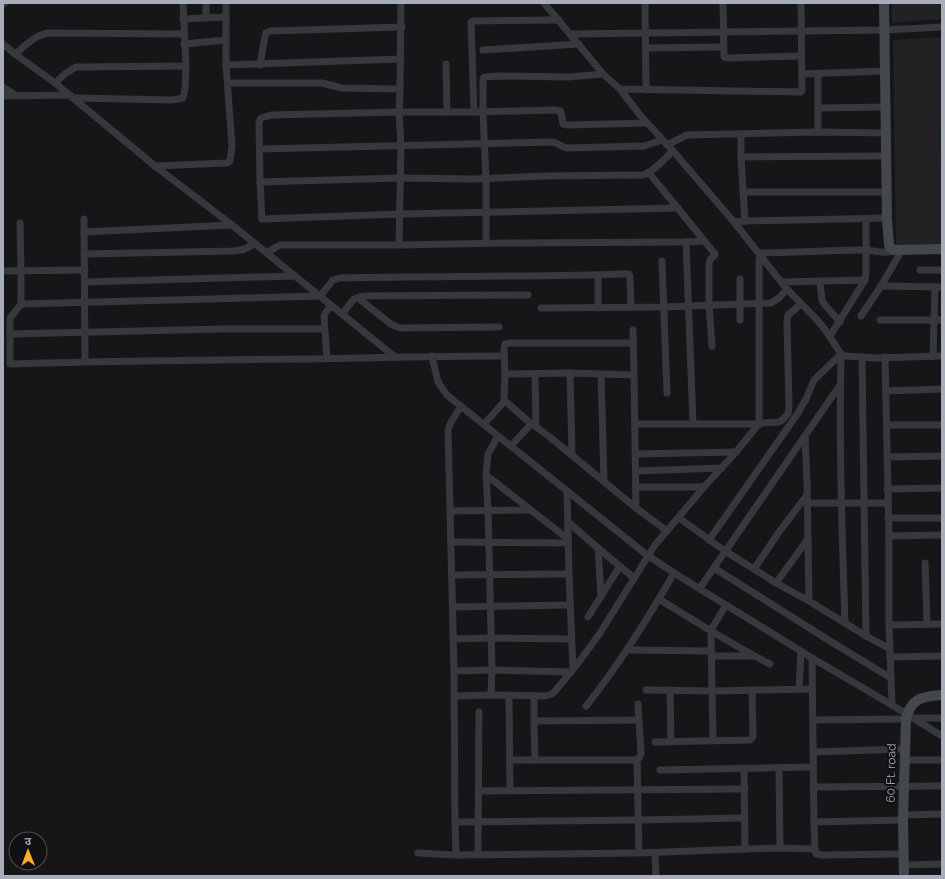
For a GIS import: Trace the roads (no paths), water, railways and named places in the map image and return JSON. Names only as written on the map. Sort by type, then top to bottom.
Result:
[{"type":"street","points":[[3,96],[183,98],[185,93],[186,66],[183,3]]},
{"type":"street","points":[[206,3],[206,18]]},
{"type":"street","points":[[155,166],[227,163],[230,161],[232,146],[226,65],[226,3]]},
{"type":"street","points":[[399,245],[401,3]]},
{"type":"street","points":[[544,3],[604,74],[620,90],[734,222],[759,256],[787,289],[819,322],[841,354],[840,384],[845,623]]},
{"type":"street","points":[[645,3],[646,90]]},
{"type":"street","points":[[723,3],[723,55],[725,58],[801,56]]},
{"type":"street","points":[[620,90],[802,91],[800,3]]},
{"type":"street","points":[[884,3],[887,218],[889,246],[898,250]]},
{"type":"street","points":[[183,19],[226,17]]},
{"type":"street","points":[[474,112],[471,22],[559,20]]},
{"type":"street","points":[[260,65],[265,36],[266,33],[271,31],[402,27]]},
{"type":"street","points":[[571,34],[801,32],[942,27]]},
{"type":"street","points":[[15,54],[33,39],[42,34],[184,34]]},
{"type":"street","points":[[184,44],[226,40]]},
{"type":"street","points":[[3,44],[56,83],[155,166],[232,225],[395,357]]},
{"type":"street","points":[[483,50],[579,44]]},
{"type":"street","points":[[646,48],[723,47]]},
{"type":"street","points":[[226,65],[401,59]]},
{"type":"street","points":[[446,64],[447,112]]},
{"type":"street","points":[[56,83],[66,73],[76,67],[186,66]]},
{"type":"street","points":[[802,74],[885,71]]},
{"type":"street","points":[[486,243],[486,179],[483,112],[484,77],[604,74]]},
{"type":"street","points":[[818,74],[818,132]]},
{"type":"street","points":[[228,83],[313,82],[342,88],[400,89]]},
{"type":"street","points":[[3,87],[15,95]]},
{"type":"street","points":[[818,108],[886,107]]},
{"type":"street","points":[[647,123],[568,125],[564,124],[560,110],[399,112],[265,116],[261,118],[259,122],[262,219],[400,214],[678,208]]},
{"type":"street","points":[[260,149],[552,142],[559,143],[567,148],[644,146],[686,135],[818,132],[886,133]]},
{"type":"street","points":[[740,134],[745,221]]},
{"type":"street","points":[[260,182],[400,178],[486,179],[551,176],[645,175],[673,151]]},
{"type":"street","points":[[741,157],[886,156]]},
{"type":"street","points":[[649,173],[715,255],[709,262],[709,305],[712,346]]},
{"type":"street","points":[[743,192],[887,192]]},
{"type":"street","points":[[734,222],[887,218]]},
{"type":"street","points":[[84,219],[85,361]]},
{"type":"street","points":[[830,336],[865,280],[866,219]]},
{"type":"street","points":[[20,223],[21,304],[10,318],[7,364],[85,361],[504,356]]},
{"type":"street","points":[[84,232],[232,225]]},
{"type":"street","points":[[267,253],[276,246],[281,245],[704,241]]},
{"type":"street","points":[[686,242],[693,423]]},
{"type":"street","points":[[84,254],[241,251],[247,249],[254,243]]},
{"type":"street","points":[[759,256],[786,253],[866,250],[883,252],[898,250],[942,249]]},
{"type":"street","points":[[861,316],[882,286],[898,250]]},
{"type":"street","points":[[454,696],[545,696],[552,694],[600,633],[655,545],[759,424],[759,256]]},
{"type":"street","points":[[662,261],[667,393]]},
{"type":"street","points":[[3,271],[84,270]]},
{"type":"street","points":[[920,270],[942,270]]},
{"type":"street","points":[[21,304],[320,296],[333,280],[340,278],[625,274],[630,276],[631,307]]},
{"type":"street","points":[[598,275],[598,308]]},
{"type":"street","points":[[85,282],[294,276]]},
{"type":"street","points":[[740,279],[740,320]]},
{"type":"street","points":[[782,282],[865,280]]},
{"type":"street","points":[[820,282],[822,300],[840,322]]},
{"type":"street","points":[[882,286],[938,287],[934,320],[933,356]]},
{"type":"street","points":[[541,308],[664,307],[773,302],[787,289]]},
{"type":"street","points":[[342,314],[354,299],[364,296],[528,295]]},
{"type":"street","points":[[358,298],[392,325],[400,328],[499,327]]},
{"type":"street","points":[[635,424],[759,424],[781,421],[789,412],[788,315],[801,304]]},
{"type":"street","points":[[326,358],[324,329],[325,314],[331,306]]},
{"type":"street","points":[[880,320],[942,320]]},
{"type":"street","points":[[10,334],[222,329],[324,329]]},
{"type":"street","points":[[633,330],[636,508]]},
{"type":"street","points":[[484,424],[504,400],[504,346],[507,343],[633,344]]},
{"type":"street","points":[[841,354],[846,356],[862,357],[942,356]]},
{"type":"street","points":[[709,540],[798,414],[814,380],[841,354]]},
{"type":"street","points":[[432,356],[436,378],[440,387],[447,395],[647,556],[812,658],[892,704],[909,717],[942,736]]},
{"type":"street","points":[[862,357],[866,636]]},
{"type":"street","points":[[885,357],[887,503],[889,536],[889,625],[892,704]]},
{"type":"street","points":[[505,374],[570,373],[634,375]]},
{"type":"street","points":[[570,373],[572,454]]},
{"type":"street","points":[[511,446],[534,425],[535,374]]},
{"type":"street","points":[[600,374],[604,481]]},
{"type":"street","points":[[700,588],[840,384]]},
{"type":"street","points":[[886,391],[942,389]]},
{"type":"street","points":[[504,400],[572,454],[636,508],[667,531]]},
{"type":"street","points":[[456,854],[453,607],[448,430],[461,406]]},
{"type":"street","points":[[886,425],[942,425]]},
{"type":"street","points":[[491,695],[492,670],[486,475],[488,454],[498,436]]},
{"type":"street","points":[[805,436],[809,601]]},
{"type":"street","points":[[635,454],[736,452]]},
{"type":"street","points":[[887,457],[942,456]]},
{"type":"street","points":[[636,470],[722,468]]},
{"type":"street","points":[[486,475],[568,541]]},
{"type":"street","points":[[636,487],[704,487]]},
{"type":"street","points":[[887,489],[942,488]]},
{"type":"street","points":[[567,491],[568,574],[572,639],[572,670]]},
{"type":"street","points":[[754,569],[807,495]]},
{"type":"street","points":[[807,503],[887,503]]},
{"type":"street","points":[[451,511],[529,510]]},
{"type":"street","points":[[679,518],[725,551],[776,583],[890,649]]},
{"type":"street","points":[[888,518],[942,518]]},
{"type":"street","points":[[568,522],[634,578]]},
{"type":"street","points":[[889,536],[942,535]]},
{"type":"street","points":[[776,583],[808,539]]},
{"type":"street","points":[[451,542],[568,541]]},
{"type":"street","points":[[598,548],[601,596]]},
{"type":"street","points":[[925,563],[927,624]]},
{"type":"street","points":[[588,617],[620,566]]},
{"type":"street","points":[[714,568],[891,678]]},
{"type":"street","points":[[586,706],[627,650],[674,573]]},
{"type":"street","points":[[452,575],[568,574]]},
{"type":"street","points":[[659,599],[753,656],[770,664]]},
{"type":"street","points":[[453,607],[570,605]]},
{"type":"street","points":[[713,740],[711,631],[726,605]]},
{"type":"street","points":[[889,625],[942,624]]},
{"type":"street","points":[[453,639],[572,639]]},
{"type":"street","points":[[627,650],[753,656]]},
{"type":"street","points":[[799,689],[801,651]]},
{"type":"street","points":[[890,657],[942,656]]},
{"type":"street","points":[[812,658],[814,822],[816,854],[903,854]]},
{"type":"street","points":[[454,671],[572,670]]},
{"type":"street","points":[[646,690],[712,691],[812,689]]},
{"type":"street","points":[[670,690],[671,742]]},
{"type":"street","points":[[655,742],[748,740],[752,738],[752,690]]},
{"type":"street","points":[[909,717],[909,709],[916,701],[922,697],[942,694]]},
{"type":"street","points":[[510,695],[510,790]]},
{"type":"street","points":[[534,696],[535,760]]},
{"type":"street","points":[[638,704],[641,754],[637,759],[639,853]]},
{"type":"street","points":[[478,854],[480,712]]},
{"type":"street","points":[[813,720],[909,717],[942,718]]},
{"type":"street","name":"60 Ft. road","points":[[904,876],[904,749],[909,717]]},
{"type":"street","points":[[534,723],[541,720],[638,720]]},
{"type":"street","points":[[813,752],[904,749]]},
{"type":"street","points":[[510,760],[637,759]]},
{"type":"street","points":[[904,760],[942,760]]},
{"type":"street","points":[[660,770],[813,767]]},
{"type":"street","points":[[744,768],[745,849]]},
{"type":"street","points":[[779,768],[780,848]]},
{"type":"street","points":[[814,787],[942,786]]},
{"type":"street","points":[[478,791],[745,789]]},
{"type":"street","points":[[814,822],[942,814]]},
{"type":"street","points":[[455,822],[745,818]]},
{"type":"street","points":[[418,853],[655,853],[780,848],[815,849]]},
{"type":"street","points":[[655,853],[656,876]]},
{"type":"street","points":[[903,865],[942,864]]}]
